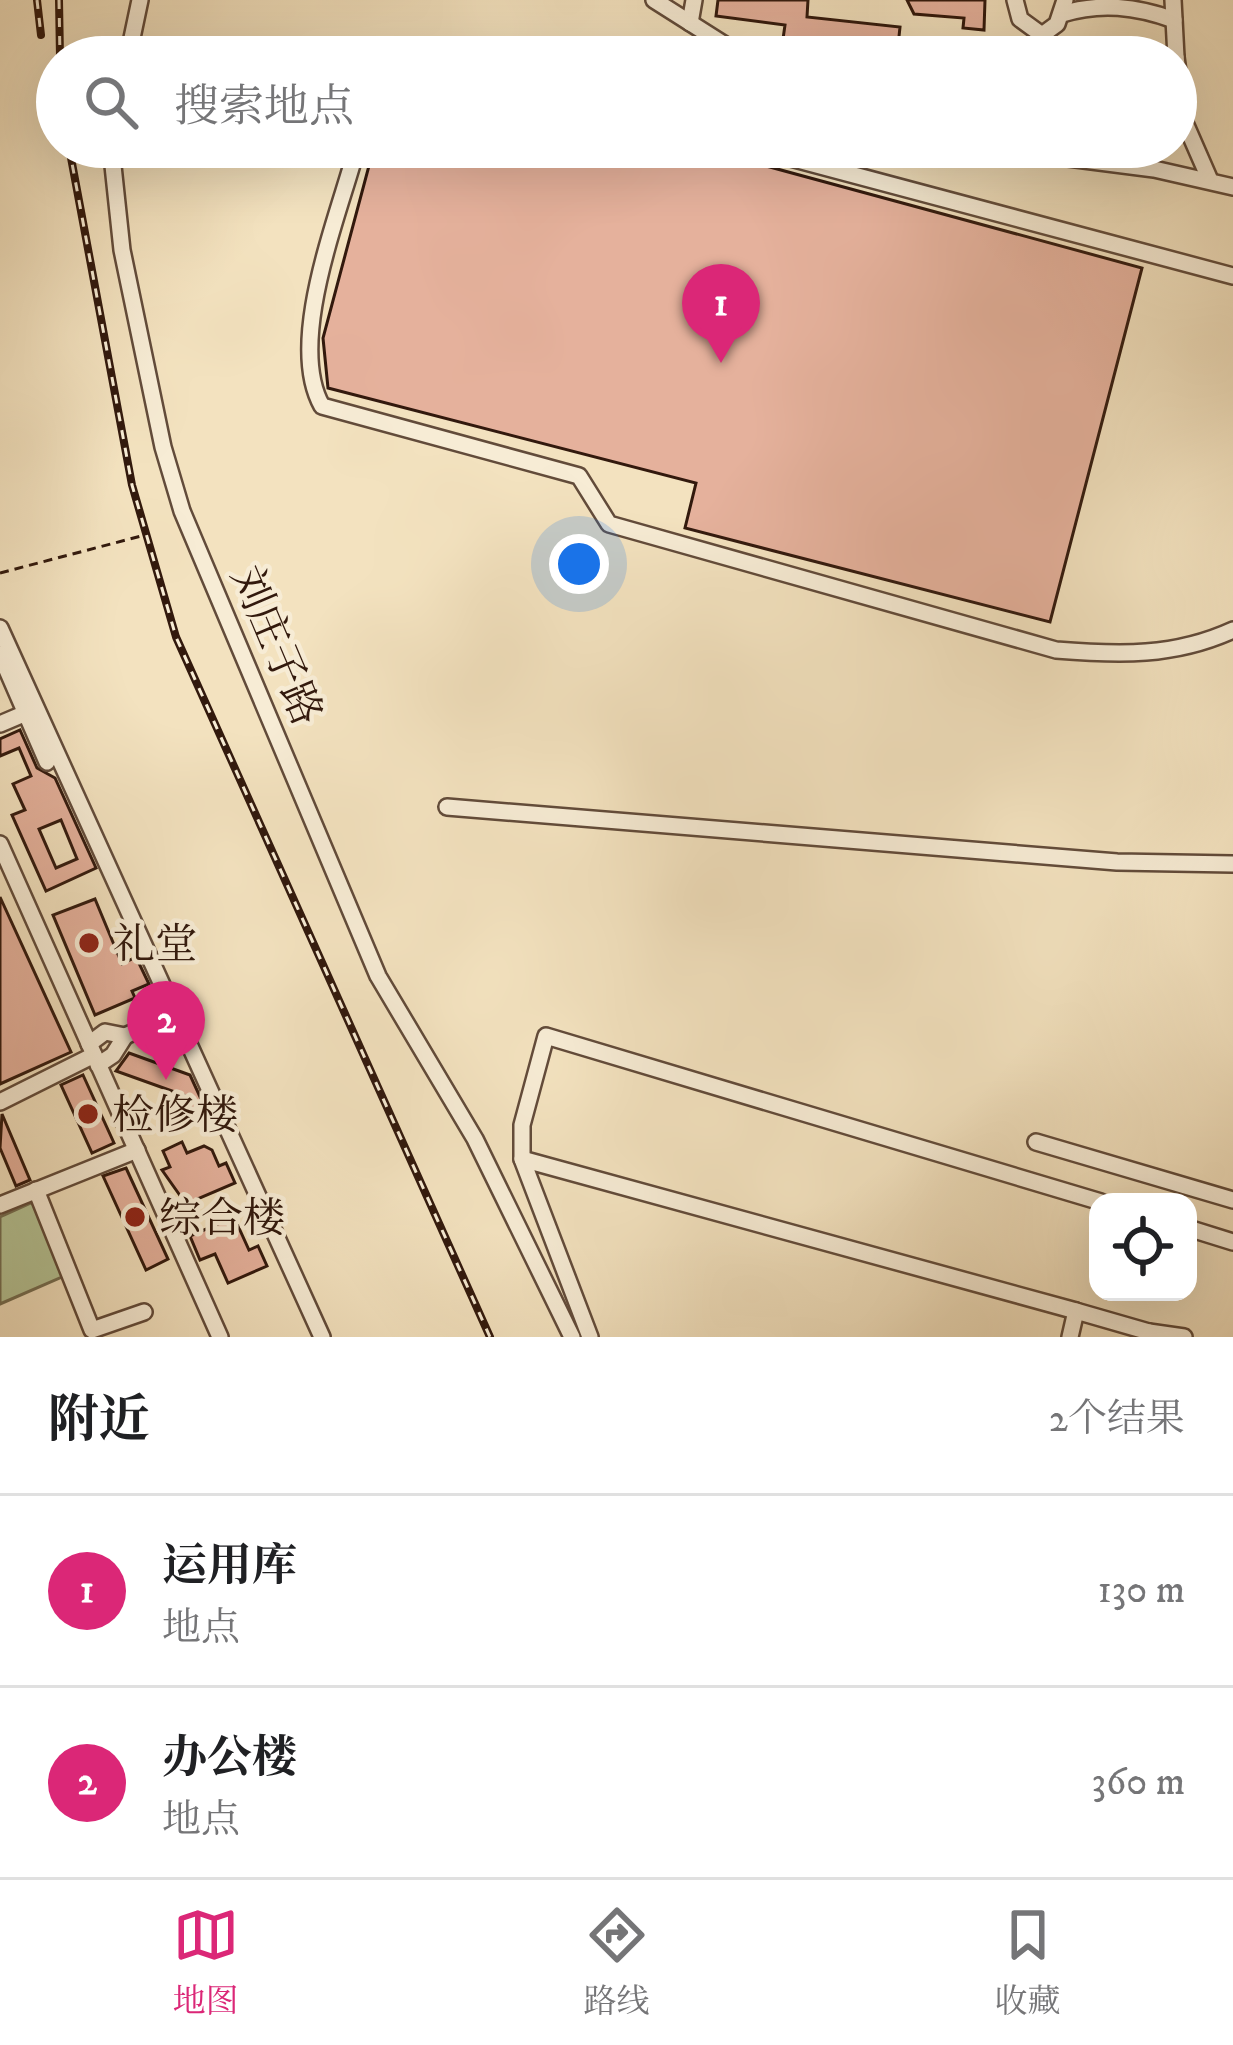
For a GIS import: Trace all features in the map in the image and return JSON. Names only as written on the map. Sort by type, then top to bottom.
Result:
[{"type":"street","points":[[132,36],[140,0]]},
{"type":"street","points":[[654,0],[711,36]]},
{"type":"street","points":[[690,23],[694,0]]},
{"type":"street","points":[[1015,0],[1020,19],[1039,35],[1063,7],[1127,8],[1174,20]]},
{"type":"street","points":[[1173,0],[1175,36]]},
{"type":"street","points":[[1197,152],[1209,178]]},
{"type":"street","name":"刘庄子路","points":[[113,168],[122,250],[163,447],[182,511],[379,976],[475,1139],[572,1337]]},
{"type":"street","points":[[351,168],[310,321],[310,386],[322,406],[579,476],[608,524],[1056,650],[1125,656],[1166,652],[1233,630]]},
{"type":"street","points":[[828,168],[1233,275]]},
{"type":"street","points":[[1141,168],[1209,178],[1233,187]]},
{"type":"street","points":[[0,628],[322,1337]]},
{"type":"street","points":[[0,654],[47,762]]},
{"type":"street","points":[[0,724],[26,713]]},
{"type":"street","points":[[447,807],[1117,862],[1233,864]]},
{"type":"street","points":[[0,844],[220,1337]]},
{"type":"street","points":[[0,1102],[177,1013]]},
{"type":"street","points":[[590,1337],[522,1160],[522,1125],[546,1036],[1089,1199]]},
{"type":"street","points":[[1036,1142],[1233,1200]]},
{"type":"street","points":[[0,1205],[136,1150]]},
{"type":"street","points":[[522,1160],[1149,1334],[1184,1337]]},
{"type":"street","points":[[36,1190],[92,1330],[144,1312]]},
{"type":"street","points":[[1197,1231],[1233,1242]]},
{"type":"street","points":[[1070,1337],[1076,1311]]},
{"type":"path","points":[[0,573],[145,535]]},
{"type":"green space","points":[[37,1203],[71,1273],[0,1304],[0,1217]]},
{"type":"building","points":[[718,0],[808,0],[807,17],[900,27],[899,36],[783,36],[785,25],[716,16]]},
{"type":"building","points":[[907,0],[985,0],[984,30],[963,28],[964,18],[914,14]]},
{"type":"building","points":[[368,168],[773,168],[1142,268],[1050,622],[685,528],[696,483],[328,388],[323,338]]},
{"type":"building","points":[[20,730],[37,768],[55,778],[96,868],[46,891],[12,815],[25,810],[13,784],[31,776],[19,748],[0,756],[0,739]],"holes":[[[61,820],[77,859],[56,868],[39,829]]]},
{"type":"building","points":[[0,897],[71,1052],[0,1084]]},
{"type":"building","name":"礼堂","points":[[95,899],[122,964],[136,957],[149,984],[132,991],[135,998],[95,1015],[53,915]]},
{"type":"building","points":[[129,1053],[190,1075],[207,1112],[195,1117],[186,1096],[116,1071]]},
{"type":"building","name":"检修楼","points":[[83,1075],[114,1143],[92,1153],[61,1085]]},
{"type":"building","points":[[2,1114],[30,1180],[16,1186],[0,1148]]},
{"type":"building","points":[[182,1142],[187,1153],[204,1146],[212,1150],[219,1166],[226,1163],[235,1183],[186,1204],[162,1170],[170,1167],[163,1151]]},
{"type":"building","name":"综合楼","points":[[126,1168],[168,1259],[146,1270],[103,1176]]},
{"type":"building","points":[[234,1217],[249,1250],[258,1246],[267,1266],[228,1283],[215,1254],[200,1260],[190,1236]]},
{"type":"railway","points":[[37,0],[41,35]]},
{"type":"railway","points":[[59,0],[60,36]]},
{"type":"railway","points":[[73,168],[132,485],[176,637],[490,1337]]},
{"type":"place","name":"运用库","points":[[721,363]]},
{"type":"place","name":"礼堂","points":[[89,943]]},
{"type":"place","name":"办公楼","points":[[166,1080]]},
{"type":"place","name":"检修楼","points":[[88,1114]]},
{"type":"place","name":"综合楼","points":[[135,1217]]}]
